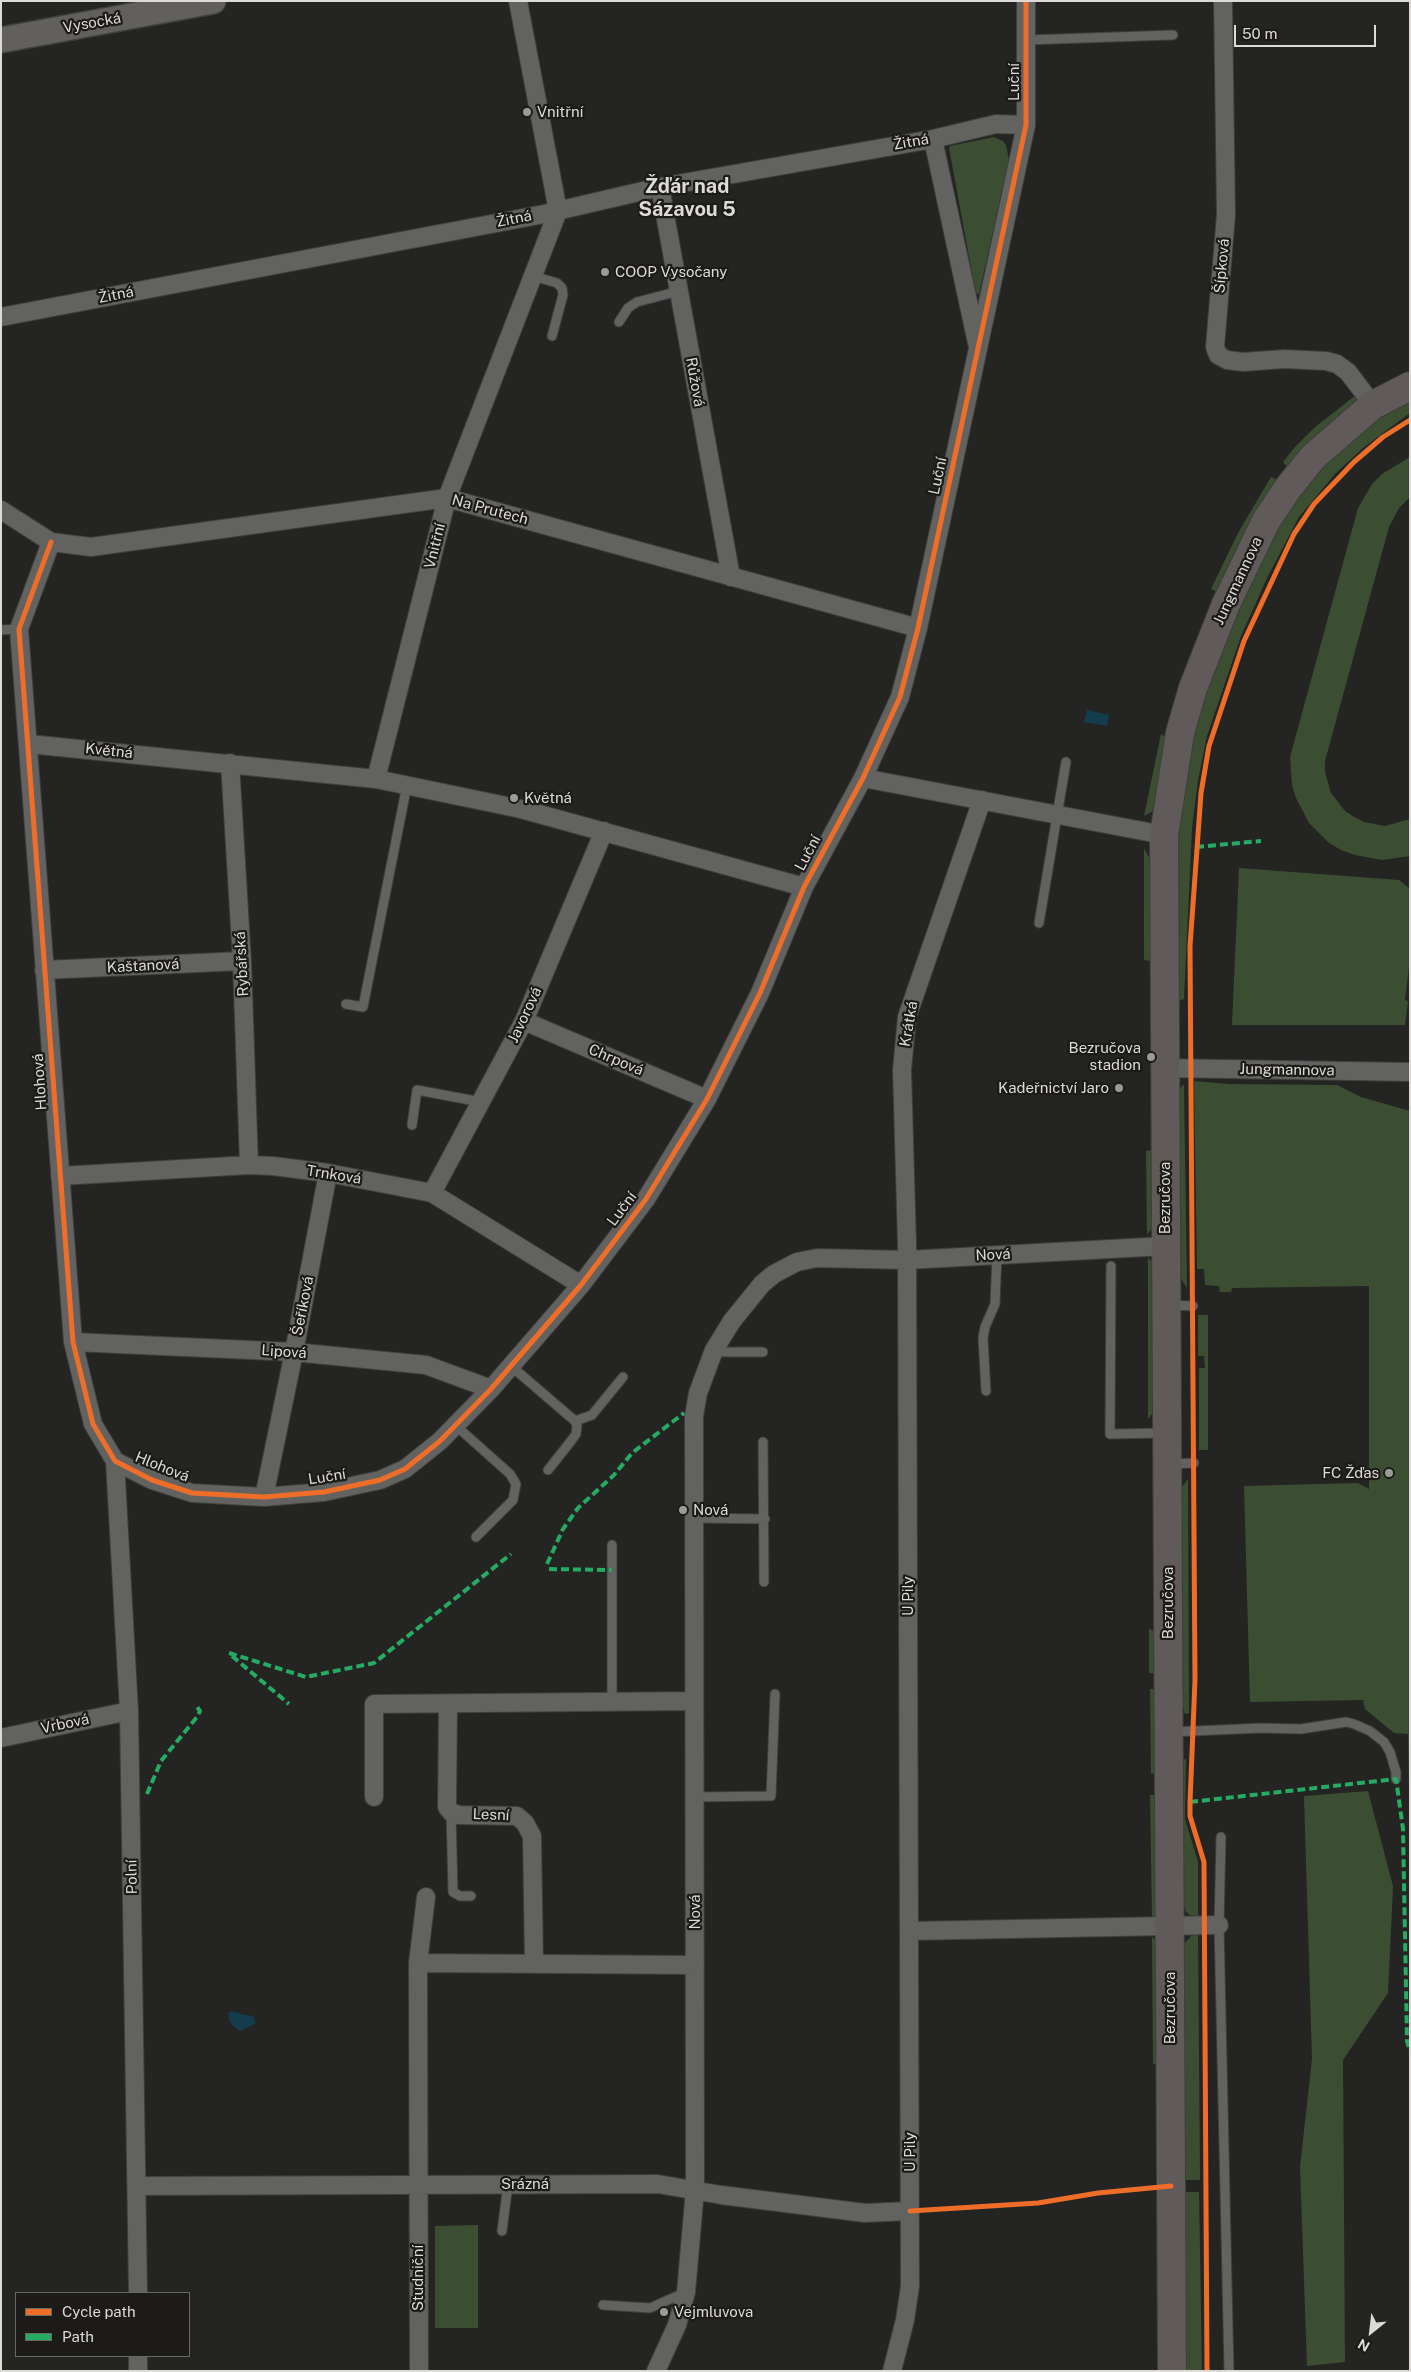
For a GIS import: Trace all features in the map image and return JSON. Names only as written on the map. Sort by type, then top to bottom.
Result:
[{"type":"main road","name":"Vysocká","points":[[1,40],[213,1]]},
{"type":"main road","name":"Jungmannova","points":[[1164,835],[1180,733],[1193,688],[1245,561],[1266,521],[1288,488],[1313,457],[1373,404],[1410,386]]},
{"type":"main road","name":"Bezručova","points":[[1164,835],[1172,2371]]},
{"type":"street","points":[[518,1],[558,211]]},
{"type":"street","name":"Luční","points":[[264,1497],[324,1492],[380,1480],[405,1469],[455,1425],[491,1389],[581,1285],[646,1199],[707,1099],[760,993],[804,887],[862,778],[900,697],[918,628],[1026,125],[1026,1]]},
{"type":"street","name":"Šípková","points":[[1223,1],[1226,216],[1215,347],[1218,355],[1227,360],[1243,362],[1284,359],[1326,361],[1337,364],[1348,372],[1373,404]]},
{"type":"street","name":"Žitná","points":[[1,317],[558,211],[660,187],[933,139],[996,124],[1026,125]]},
{"type":"street","points":[[933,139],[978,349]]},
{"type":"street","name":"Růžová","points":[[660,187],[731,576]]},
{"type":"street","name":"Vnitřní","points":[[376,779],[447,498],[558,211]]},
{"type":"street","name":"Na Prutech","points":[[1,510],[51,542],[91,547],[447,498],[918,628]]},
{"type":"street","name":"Hlohová","points":[[51,542],[19,630],[73,1342],[93,1424],[115,1461],[152,1480],[192,1493],[264,1497]]},
{"type":"street","name":"Květná","points":[[29,744],[376,779],[521,809],[804,887]]},
{"type":"street","name":"Rybářská","points":[[230,763],[242,961],[249,1165]]},
{"type":"street","points":[[862,778],[1164,835]]},
{"type":"street","name":"Krátká","points":[[907,1260],[902,1070],[905,1030],[914,994],[982,800]]},
{"type":"street","name":"Javorová","points":[[432,1193],[524,1022],[604,831]]},
{"type":"street","name":"Kaštanová","points":[[44,970],[242,961]]},
{"type":"street","name":"Chrpová","points":[[524,1022],[707,1099]]},
{"type":"street","name":"Jungmannova","points":[[1164,1068],[1410,1072]]},
{"type":"street","name":"Trnková","points":[[60,1176],[249,1165],[273,1166],[328,1173],[432,1193],[581,1285]]},
{"type":"street","name":"Šeříková","points":[[264,1497],[328,1173]]},
{"type":"street","name":"Nová","points":[[695,2190],[694,1416],[698,1393],[714,1350],[732,1321],[756,1291],[784,1268],[817,1258],[907,1260],[1165,1246]]},
{"type":"street","name":"U Pily","points":[[892,2371],[905,2320],[910,2286],[907,1260]]},
{"type":"street","name":"Lipová","points":[[73,1342],[294,1352],[426,1365],[491,1389]]},
{"type":"street","name":"Polní","points":[[115,1461],[129,1711],[138,2292]]},
{"type":"street","points":[[374,1797],[374,1704],[694,1701]]},
{"type":"street","name":"Lesní","points":[[448,1704],[447,1807],[451,1812],[459,1814],[517,1816],[525,1823],[532,1836],[534,1964]]},
{"type":"street","name":"Vrbová","points":[[1,1738],[129,1711]]},
{"type":"street","points":[[418,2185],[418,1963],[426,1897]]},
{"type":"street","points":[[909,1931],[1219,1925]]},
{"type":"street","points":[[418,1963],[695,1965]]},
{"type":"street","name":"Srázná","points":[[137,2186],[658,2184],[865,2213],[910,2211]]},
{"type":"street","name":"Studniční","points":[[418,2185],[418,2371]]},
{"type":"street","points":[[656,2371],[677,2325],[686,2292],[695,2190]]},
{"type":"street","points":[[138,2357],[138,2371]]},
{"type":"lane","points":[[1026,40],[1172,35]]},
{"type":"lane","points":[[533,276],[557,283],[562,288],[563,295],[552,336]]},
{"type":"lane","points":[[619,322],[628,308],[637,302],[679,291]]},
{"type":"lane","points":[[1,630],[19,630]]},
{"type":"lane","points":[[1039,923],[1066,762]]},
{"type":"lane","points":[[346,1004],[363,1007],[407,785]]},
{"type":"lane","points":[[412,1125],[417,1090],[481,1102]]},
{"type":"lane","points":[[986,1391],[983,1338],[985,1327],[995,1304],[997,1254]]},
{"type":"lane","points":[[1111,1266],[1110,1434],[1166,1433]]},
{"type":"lane","points":[[1166,1305],[1193,1306]]},
{"type":"lane","points":[[714,1350],[724,1352],[763,1352]]},
{"type":"lane","points":[[511,1366],[575,1421],[576,1434],[548,1470]]},
{"type":"lane","points":[[575,1421],[592,1415],[623,1377]]},
{"type":"lane","points":[[455,1425],[510,1474],[516,1484],[513,1500],[476,1537]]},
{"type":"lane","points":[[763,1442],[764,1582]]},
{"type":"lane","points":[[1167,1464],[1194,1463]]},
{"type":"lane","points":[[694,1518],[765,1519]]},
{"type":"lane","points":[[612,1545],[612,1702]]},
{"type":"lane","points":[[694,1797],[770,1796],[775,1694]]},
{"type":"lane","points":[[1168,1732],[1261,1728],[1301,1729],[1346,1722],[1370,1731],[1384,1742],[1390,1752],[1396,1772],[1396,1779]]},
{"type":"lane","points":[[451,1812],[453,1892],[460,1896],[471,1896]]},
{"type":"lane","points":[[1221,1837],[1219,1925],[1229,2371]]},
{"type":"lane","points":[[502,2231],[508,2184]]},
{"type":"lane","points":[[604,2305],[650,2308],[686,2292]]},
{"type":"green space","points":[[994,137],[1003,141],[1006,145],[1009,160],[979,294],[977,294],[949,148],[950,146]]},
{"type":"green space","points":[[1356,395],[1356,401],[1353,406],[1313,438],[1287,467],[1283,462],[1295,447],[1315,427]]},
{"type":"green space","points":[[1410,400],[1410,413],[1363,448],[1335,474],[1299,517],[1268,576],[1241,636],[1207,736],[1198,780],[1192,828],[1184,999],[1177,1002],[1178,839],[1184,779],[1203,700],[1237,609],[1272,536],[1301,490],[1324,465],[1375,421]]},
{"type":"green space","points":[[1410,457],[1410,497],[1399,508],[1389,527],[1325,761],[1325,772],[1331,793],[1345,811],[1364,822],[1385,826],[1410,819],[1410,856],[1382,860],[1355,855],[1341,850],[1329,843],[1309,823],[1296,798],[1292,785],[1290,757],[1358,508],[1372,484],[1382,474]]},
{"type":"green space","points":[[1271,477],[1278,480],[1240,542],[1217,592],[1211,589],[1238,533]]},
{"type":"green space","points":[[1161,734],[1166,737],[1155,810],[1144,816]]},
{"type":"green space","points":[[1144,848],[1151,861],[1151,961],[1144,960]]},
{"type":"green space","points":[[1239,868],[1399,880],[1410,889],[1410,958],[1405,1000],[1408,1001],[1405,1025],[1232,1025]]},
{"type":"green space","name":"FC Žďas","points":[[1194,1081],[1229,1084],[1337,1085],[1361,1097],[1410,1111],[1410,1845],[1408,1734],[1394,1733],[1365,1709],[1363,1700],[1250,1702],[1244,1486],[1358,1483],[1369,1489],[1369,1286],[1232,1288],[1231,1292],[1220,1292],[1219,1286],[1205,1285],[1204,1269],[1197,1269]]},
{"type":"green space","points":[[1184,1084],[1187,1288],[1178,1274],[1176,1093]]},
{"type":"green space","points":[[1153,1150],[1154,1222],[1147,1235],[1146,1151]]},
{"type":"green space","points":[[1148,1257],[1154,1265],[1154,1411],[1148,1419]]},
{"type":"green space","points":[[1198,1315],[1208,1315],[1208,1450],[1199,1450],[1199,1368],[1205,1368],[1204,1356],[1198,1356]]},
{"type":"green space","points":[[1188,1479],[1189,1713],[1185,1714],[1183,1708],[1181,1496],[1182,1487]]},
{"type":"green space","points":[[1149,1629],[1156,1631],[1155,1673],[1149,1673]]},
{"type":"green space","points":[[1150,1689],[1157,1689],[1157,1773],[1151,1774]]},
{"type":"green space","points":[[1186,1759],[1185,1819],[1198,1862],[1198,1916],[1190,1915],[1186,1912],[1183,1903],[1182,1760]]},
{"type":"green space","points":[[1368,1791],[1393,1886],[1388,1993],[1343,2060],[1345,2362],[1307,2366],[1300,2167],[1312,2059],[1304,1796]]},
{"type":"green space","points":[[1150,1795],[1157,1795],[1159,1911],[1156,1917],[1152,1918]]},
{"type":"green space","points":[[1198,1933],[1200,2180],[1185,2180],[1184,1944],[1192,1935]]},
{"type":"green space","points":[[1152,1937],[1156,1940],[1159,2064],[1153,2064]]},
{"type":"green space","points":[[1185,2192],[1199,2192],[1202,2371],[1186,2371]]},
{"type":"green space","points":[[478,2225],[478,2328],[435,2328],[435,2226]]},
{"type":"water","points":[[1087,710],[1109,715],[1107,726],[1084,722]]},
{"type":"water","points":[[233,2011],[253,2016],[256,2023],[240,2031],[229,2020],[228,2013]]},
{"type":"marked path","points":[[1196,847],[1261,841]]},
{"type":"marked path","points":[[547,1564],[563,1529],[578,1508],[614,1475],[632,1453],[684,1413]]},
{"type":"marked path","points":[[229,1653],[306,1677],[374,1663],[511,1554]]},
{"type":"marked path","points":[[549,1569],[612,1570]]},
{"type":"marked path","points":[[232,1656],[289,1704]]},
{"type":"marked path","points":[[147,1794],[161,1761],[197,1717],[200,1711],[197,1707]]},
{"type":"marked path","points":[[1190,1802],[1396,1779],[1403,1829],[1407,2041],[1410,2051]]},
{"type":"cycle path","points":[[51,542],[19,629],[73,1342],[93,1424],[115,1461],[152,1480],[192,1493],[264,1497],[324,1492],[380,1480],[405,1469],[440,1441],[491,1389],[581,1285],[646,1199],[707,1099],[760,993],[804,887],[863,778],[900,697],[918,628],[1026,125],[1026,1]]},
{"type":"cycle path","points":[[1207,2371],[1204,1862],[1190,1816],[1195,1680],[1190,946],[1201,793],[1209,746],[1244,641],[1294,534],[1314,504],[1354,462],[1383,437],[1410,420]]},
{"type":"cycle path","points":[[910,2211],[1038,2203],[1098,2193],[1171,2186]]},
{"type":"place","name":"Vnitřní","points":[[527,112]]},
{"type":"place","name":"COOP Vysočany","points":[[605,272]]},
{"type":"place","name":"Květná","points":[[514,798]]},
{"type":"place","name":"Bezručova stadion","points":[[1151,1057]]},
{"type":"place","name":"Kadeřnictví Jaro","points":[[1119,1088]]},
{"type":"place","name":"FC Žďas","points":[[1389,1473]]},
{"type":"place","name":"Nová","points":[[683,1510]]},
{"type":"place","name":"Vejmluvova","points":[[664,2312]]},
{"type":"district","name":"Žďár nad Sázavou 5","points":[[687,198]]}]
